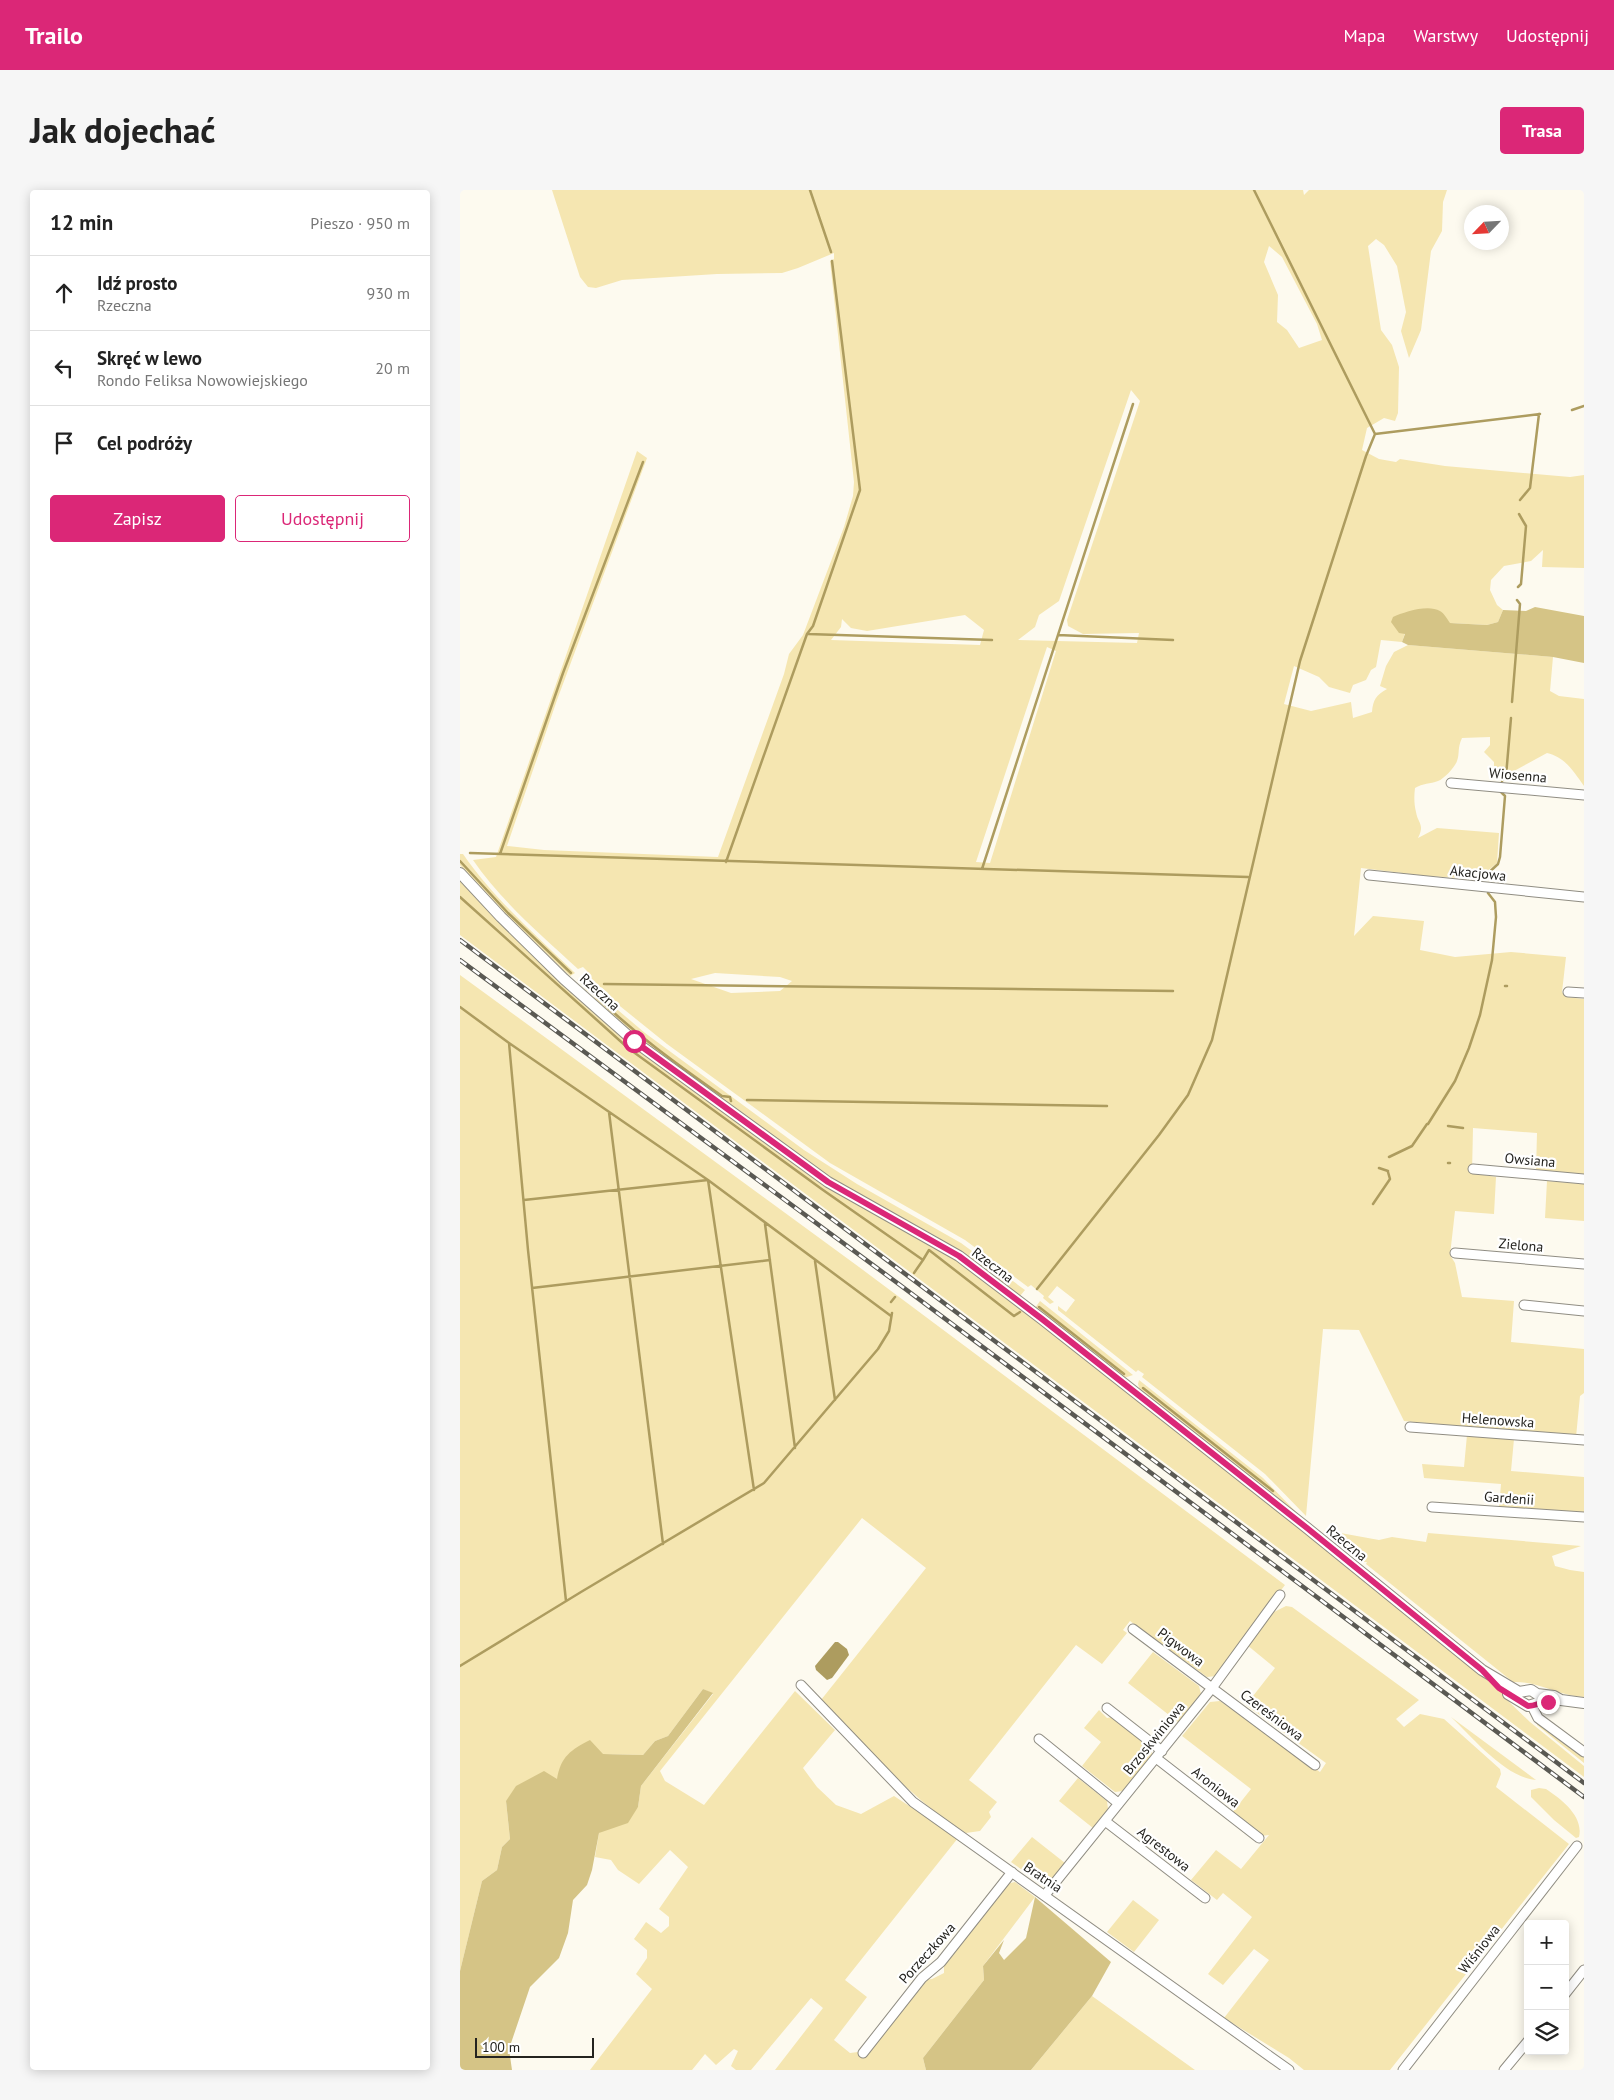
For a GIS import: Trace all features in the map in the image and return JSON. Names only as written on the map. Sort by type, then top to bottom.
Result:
[{"type":"street","name":"Wiosenna","points":[[1450,783],[1584,795]]},
{"type":"street","name":"Rzeczna","points":[[460,873],[522,938],[634,1041],[828,1182],[966,1262],[1042,1319],[1307,1528],[1482,1670],[1499,1688],[1531,1699]]},
{"type":"street","name":"Akacjowa","points":[[1369,876],[1584,897]]},
{"type":"street","points":[[1568,992],[1584,992]]},
{"type":"street","name":"Owsiana","points":[[1473,1169],[1584,1179]]},
{"type":"street","name":"Zielona","points":[[1455,1253],[1584,1264]]},
{"type":"street","points":[[1524,1306],[1584,1311]]},
{"type":"street","name":"Helenowska","points":[[1410,1427],[1584,1440]]},
{"type":"street","name":"Gardenii","points":[[1432,1507],[1584,1517]]},
{"type":"street","name":"Brzoskwiniowa","points":[[1046,1895],[1212,1688],[1280,1596]]},
{"type":"street","name":"Pigwowa","points":[[1133,1628],[1212,1688]]},
{"type":"street","name":"Bratnia","points":[[801,1685],[913,1802],[1289,2070]]},
{"type":"street","name":"Czereśniowa","points":[[1212,1688],[1314,1765]]},
{"type":"street","points":[[1531,1699],[1553,1703],[1560,1700],[1584,1703]]},
{"type":"street","points":[[1531,1699],[1538,1718],[1584,1752]]},
{"type":"street","name":"Aroniowa","points":[[1106,1708],[1259,1838]]},
{"type":"street","points":[[1039,1739],[1118,1803]]},
{"type":"street","name":"Agrestowa","points":[[1106,1820],[1205,1898]]},
{"type":"street","name":"Wiśniowa","points":[[1403,2070],[1577,1846]]},
{"type":"street","name":"Porzeczkowa","points":[[863,2053],[922,1978],[942,1962],[1012,1872]]},
{"type":"street","points":[[1569,1989],[1584,1970]]},
{"type":"street","points":[[1504,2070],[1524,2046]]},
{"type":"shaded area","points":[[552,190],[1303,190],[1304,195],[1309,190],[1447,190],[1443,202],[1442,231],[1431,251],[1421,330],[1409,358],[1401,331],[1406,312],[1397,266],[1384,245],[1376,239],[1368,246],[1381,330],[1392,345],[1399,367],[1398,413],[1395,421],[1384,418],[1367,428],[1362,450],[1379,459],[1396,462],[1400,459],[1445,466],[1570,477],[1584,475],[1584,568],[1542,567],[1543,550],[1531,561],[1504,566],[1491,580],[1490,590],[1497,605],[1503,610],[1498,622],[1487,625],[1450,623],[1405,633],[1402,642],[1381,640],[1376,667],[1371,670],[1366,680],[1353,685],[1350,693],[1329,687],[1319,677],[1294,666],[1284,704],[1311,711],[1351,702],[1353,718],[1372,712],[1376,698],[1387,689],[1380,686],[1386,666],[1394,652],[1408,645],[1553,657],[1550,691],[1559,696],[1584,699],[1584,786],[1573,770],[1559,758],[1547,753],[1503,777],[1494,770],[1494,762],[1484,752],[1490,745],[1490,737],[1462,738],[1457,761],[1449,772],[1438,781],[1415,788],[1415,806],[1421,827],[1418,838],[1437,828],[1499,833],[1497,863],[1478,879],[1427,876],[1361,868],[1354,936],[1373,916],[1424,921],[1420,950],[1455,957],[1511,952],[1566,957],[1562,992],[1566,997],[1584,999],[1584,1175],[1536,1171],[1537,1133],[1473,1128],[1472,1173],[1496,1177],[1494,1214],[1455,1211],[1450,1255],[1455,1263],[1462,1297],[1514,1301],[1511,1342],[1584,1349],[1584,1393],[1580,1396],[1576,1437],[1404,1421],[1359,1330],[1323,1329],[1306,1516],[1265,1474],[1142,1377],[1144,1374],[1138,1370],[1136,1372],[1058,1310],[1058,1306],[1066,1312],[1075,1300],[1057,1286],[1048,1297],[1054,1302],[1050,1304],[1031,1285],[1028,1287],[965,1240],[830,1163],[667,1044],[605,994],[608,993],[584,975],[587,971],[583,967],[578,969],[496,890],[473,860],[496,857],[637,451],[647,458],[557,700],[507,846],[544,850],[718,857],[784,674],[789,654],[803,635],[844,527],[853,496],[854,482],[830,261],[834,259],[834,253],[782,273],[717,274],[622,280],[596,288],[588,287],[580,277]],"holes":[[[1269,246],[1282,257],[1317,324],[1322,340],[1299,348],[1287,330],[1277,322],[1278,295],[1264,262]],[[1131,390],[1140,401],[1067,620],[1068,626],[1083,634],[1139,633],[1137,643],[1018,640],[1035,627],[1039,615],[1059,601]],[[965,615],[984,630],[980,645],[831,640],[841,627],[842,619],[851,628],[867,631]],[[1047,647],[1056,651],[990,863],[976,862]],[[715,973],[780,977],[792,981],[780,991],[731,993],[691,979]]]},
{"type":"shaded area","points":[[1535,607],[1584,616],[1584,663],[1553,657],[1408,645],[1402,642],[1405,634],[1399,633],[1391,622],[1393,617],[1403,613],[1429,608],[1441,612],[1450,623],[1487,625],[1498,622],[1503,610],[1526,611]]},
{"type":"shaded area","points":[[460,854],[463,854],[502,901],[575,973],[570,976],[505,915],[460,865]]},
{"type":"shaded area","points":[[460,878],[636,1048],[791,1161],[960,1262],[1016,1303],[1294,1522],[1480,1673],[1505,1695],[1504,1697],[1530,1722],[1584,1766],[1584,1777],[460,935]]},
{"type":"shaded area","points":[[460,975],[859,1267],[1285,1585],[1216,1676],[1207,1677],[1130,1621],[1123,1630],[1127,1633],[1102,1664],[1076,1645],[969,1780],[997,1802],[989,1812],[991,1817],[980,1831],[966,1833],[926,1804],[908,1788],[872,1754],[821,1700],[926,1568],[862,1518],[660,1771],[665,1781],[704,1805],[795,1691],[835,1730],[803,1768],[817,1787],[836,1805],[861,1814],[894,1796],[958,1838],[845,1980],[867,1997],[834,2040],[850,2053],[858,2052],[864,2056],[923,1980],[932,1979],[944,1973],[944,1965],[1006,1884],[1015,1882],[1035,1897],[983,1966],[984,1980],[923,2058],[926,2070],[775,2070],[823,2008],[811,1998],[751,2070],[736,2070],[731,2066],[738,2051],[734,2049],[716,2065],[705,2054],[692,2070],[590,2070],[652,1989],[636,1974],[647,1958],[647,1950],[634,1939],[646,1922],[661,1933],[669,1926],[669,1917],[659,1909],[688,1867],[670,1850],[639,1884],[618,1870],[611,1860],[595,1857],[599,1833],[638,1807],[641,1786],[713,1694],[703,1689],[668,1736],[655,1741],[643,1755],[603,1754],[558,1779],[506,1801],[510,1839],[502,1847],[497,1870],[482,1881],[460,1971]]},
{"type":"shaded area","points":[[581,977],[593,988],[587,991],[577,980]]},
{"type":"shaded area","points":[[599,994],[645,1033],[804,1150],[857,1184],[961,1243],[1025,1290],[1020,1296],[962,1253],[932,1234],[856,1194],[812,1165],[632,1033],[594,998]]},
{"type":"shaded area","points":[[1547,1181],[1584,1184],[1584,1221],[1545,1218]]},
{"type":"shaded area","points":[[1040,1301],[1133,1375],[1124,1378],[1035,1308]]},
{"type":"shaded area","points":[[1139,1380],[1263,1478],[1302,1518],[1140,1391]]},
{"type":"shaded area","points":[[1467,1435],[1514,1439],[1511,1471],[1584,1477],[1584,1514],[1499,1507],[1501,1484],[1424,1478],[1422,1464],[1464,1467]]},
{"type":"shaded area","points":[[1324,1530],[1379,1540],[1392,1537],[1426,1542],[1428,1533],[1581,1546],[1552,1556],[1555,1566],[1584,1572],[1584,1697],[1522,1682],[1513,1682],[1366,1564],[1367,1562],[1363,1562]]},
{"type":"shaded area","points":[[1286,1606],[1292,1607],[1419,1700],[1396,1719],[1404,1727],[1420,1714],[1444,1719],[1500,1769],[1501,1774],[1496,1787],[1569,1844],[1390,2070],[1304,2070],[1289,2058],[1224,2018],[1269,1960],[1254,1949],[1223,1985],[1208,1974],[1252,1917],[1223,1893],[1217,1900],[1191,1880],[1216,1850],[1241,1869],[1269,1835],[1261,1836],[1232,1813],[1251,1789],[1182,1736],[1210,1702],[1220,1701],[1320,1772],[1326,1763],[1246,1705],[1275,1668],[1247,1645],[1274,1612]]},
{"type":"shaded area","points":[[835,1642],[838,1642],[847,1649],[849,1655],[832,1678],[827,1680],[816,1670],[815,1666]]},
{"type":"shaded area","points":[[1153,1652],[1199,1686],[1201,1694],[1178,1722],[1128,1683]]},
{"type":"shaded area","points":[[703,1689],[713,1693],[641,1786],[638,1807],[628,1823],[599,1833],[592,1870],[587,1885],[573,1900],[568,1933],[559,1958],[530,1987],[509,2049],[512,2070],[460,2070],[460,1971],[482,1881],[497,1870],[502,1847],[510,1839],[506,1801],[516,1786],[544,1771],[557,1779],[564,1759],[577,1747],[590,1740],[603,1754],[643,1755],[655,1741],[668,1736]]},
{"type":"shaded area","points":[[1099,1710],[1107,1718],[1112,1717],[1151,1747],[1152,1756],[1123,1791],[1115,1792],[1082,1766],[1101,1742],[1084,1728]]},
{"type":"shaded area","points":[[1451,1717],[1536,1780],[1525,1778],[1501,1764]]},
{"type":"shaded area","points":[[1537,1720],[1584,1756],[1584,1763],[1537,1725]]},
{"type":"shaded area","points":[[1078,1778],[1107,1801],[1108,1809],[1093,1828],[1059,1801]]},
{"type":"shaded area","points":[[1546,1789],[1558,1798],[1575,1815],[1580,1829],[1579,1837],[1576,1838],[1554,1820],[1531,1797],[1531,1790]]},
{"type":"shaded area","points":[[1032,1837],[1065,1863],[1050,1882],[1040,1883],[1011,1862]]},
{"type":"shaded area","points":[[1035,1897],[1111,1962],[1092,1996],[1031,2070],[926,2070],[923,2058],[984,1980],[983,1966],[1004,1940],[999,1953],[1004,1960],[1026,1938]]},
{"type":"shaded area","points":[[1133,1900],[1159,1920],[1134,1952],[1107,1932]]},
{"type":"shaded area","points":[[1092,1996],[1195,2070],[1031,2070]]},
{"type":"waterway","points":[[810,190],[831,252]]},
{"type":"waterway","points":[[1254,190],[1375,434]]},
{"type":"waterway","points":[[726,862],[807,634],[813,626],[860,490],[832,261]]},
{"type":"waterway","points":[[982,869],[1133,404]]},
{"type":"waterway","points":[[1572,410],[1584,406]]},
{"type":"waterway","points":[[1520,500],[1530,488],[1539,414]]},
{"type":"waterway","points":[[1037,1289],[1159,1135],[1188,1095],[1212,1040],[1300,661],[1366,456],[1375,434],[1540,414]]},
{"type":"waterway","points":[[500,854],[563,673],[643,462]]},
{"type":"waterway","points":[[1518,587],[1521,584],[1526,526],[1519,514]]},
{"type":"waterway","points":[[1512,702],[1520,604],[1517,600]]},
{"type":"waterway","points":[[808,634],[992,640]]},
{"type":"waterway","points":[[1058,635],[1173,640]]},
{"type":"waterway","points":[[1502,781],[1506,776],[1511,718]]},
{"type":"waterway","points":[[1484,877],[1498,864],[1500,857],[1505,796],[1501,792]]},
{"type":"waterway","points":[[470,853],[1248,877]]},
{"type":"waterway","points":[[460,861],[508,913],[571,973]]},
{"type":"waterway","points":[[1428,1124],[1455,1081],[1480,1015],[1492,960],[1496,917],[1495,902],[1488,893]]},
{"type":"waterway","points":[[460,897],[628,1048],[823,1190],[923,1260],[929,1250],[1014,1316],[1020,1312]]},
{"type":"waterway","points":[[604,984],[1173,991]]},
{"type":"waterway","points":[[597,997],[657,1049],[722,1096],[730,1097],[731,1101]]},
{"type":"waterway","points":[[460,1007],[708,1180],[891,1316]]},
{"type":"waterway","points":[[509,1043],[528,1250],[566,1601]]},
{"type":"waterway","points":[[747,1100],[1107,1106]]},
{"type":"waterway","points":[[609,1112],[663,1544]]},
{"type":"waterway","points":[[1389,1157],[1412,1146],[1427,1124]]},
{"type":"waterway","points":[[1448,1126],[1463,1128]]},
{"type":"waterway","points":[[1379,1168],[1388,1171]]},
{"type":"waterway","points":[[1373,1204],[1390,1179],[1388,1172]]},
{"type":"waterway","points":[[524,1200],[708,1180],[754,1490]]},
{"type":"waterway","points":[[765,1224],[795,1448]]},
{"type":"waterway","points":[[532,1288],[770,1260]]},
{"type":"waterway","points":[[914,1273],[923,1260]]},
{"type":"waterway","points":[[815,1261],[835,1400]]},
{"type":"waterway","points":[[891,1302],[895,1297]]},
{"type":"waterway","points":[[1039,1307],[1124,1374]]},
{"type":"waterway","points":[[460,1666],[764,1483],[878,1349],[889,1331],[892,1313]]},
{"type":"waterway","points":[[1143,1388],[1273,1491]]},
{"type":"railway","points":[[460,940],[1584,1783]]},
{"type":"railway","points":[[460,960],[896,1282],[1584,1797]]},
{"type":"route","points":[[634,1041],[828,1182],[959,1256],[1307,1528],[1482,1670],[1499,1688],[1528,1706],[1532,1706],[1537,1702],[1548,1702]]}]
